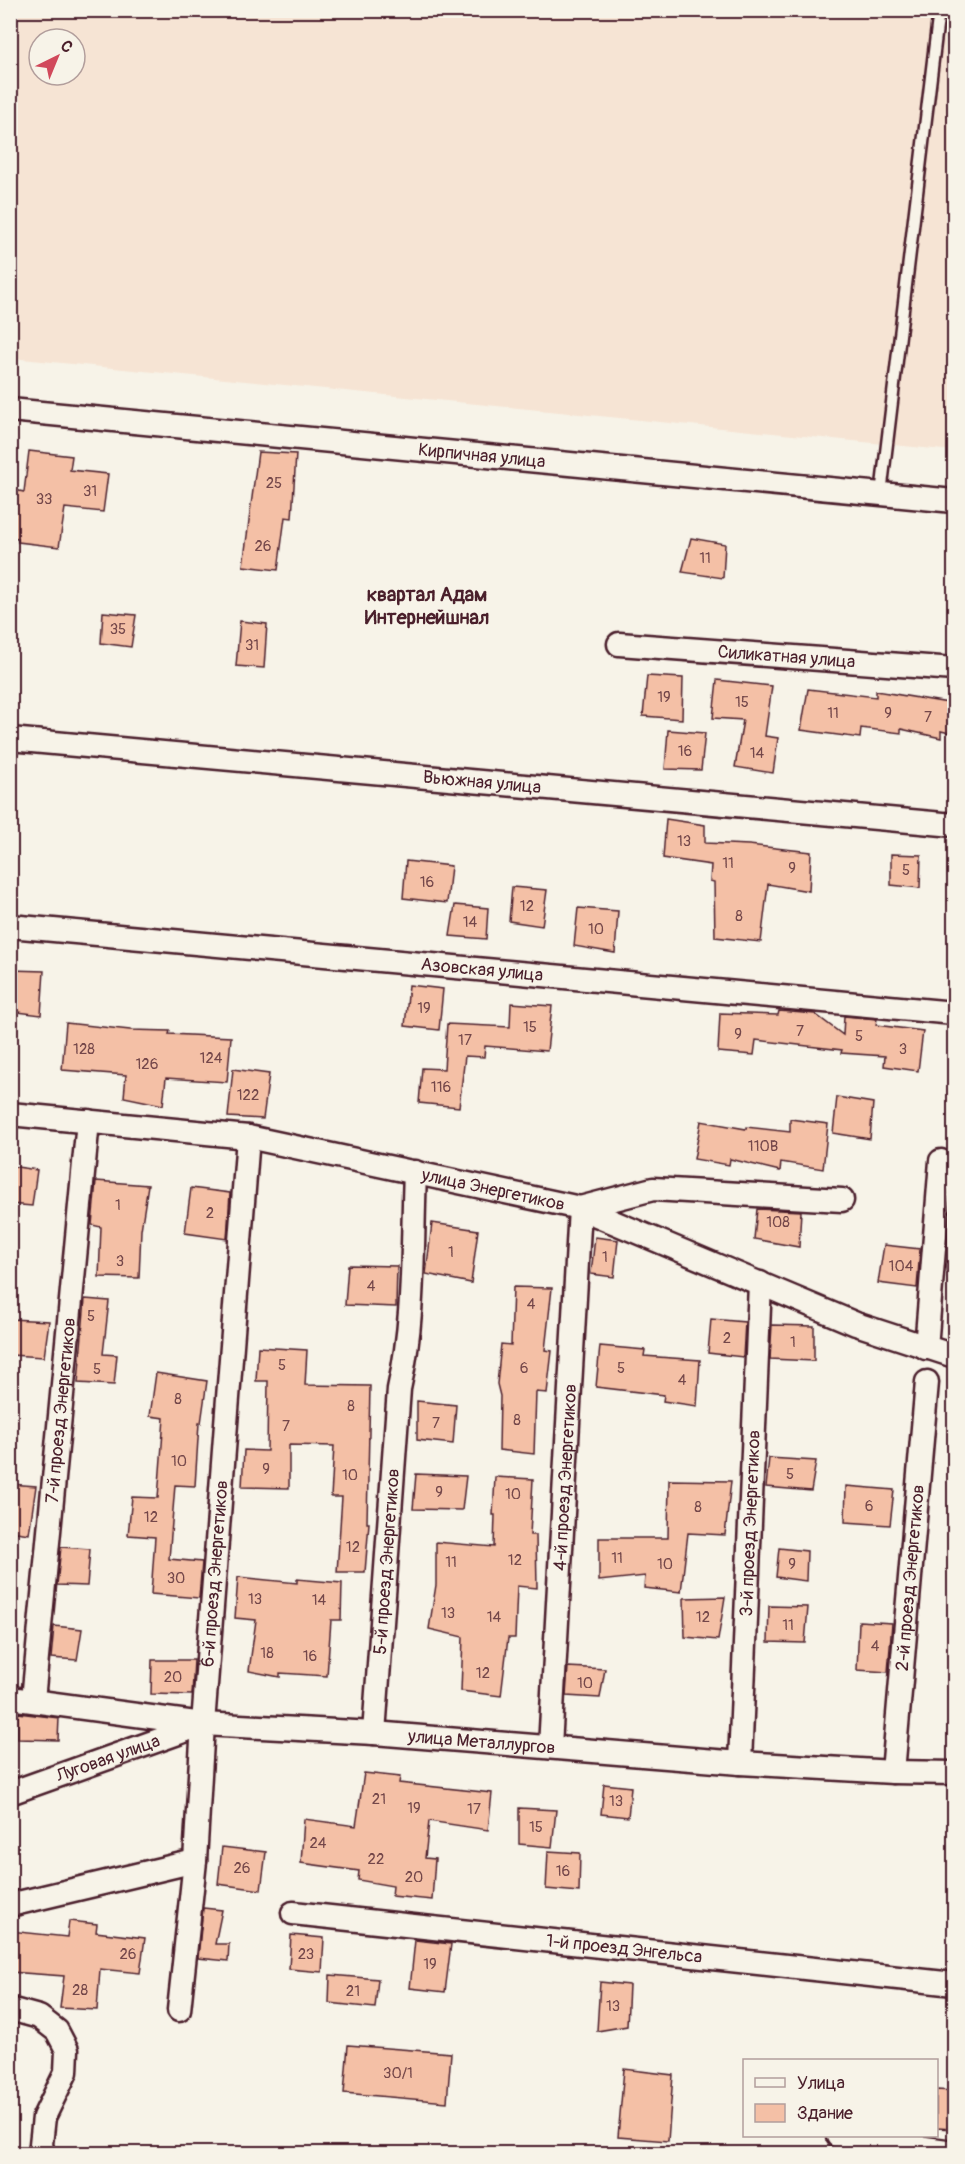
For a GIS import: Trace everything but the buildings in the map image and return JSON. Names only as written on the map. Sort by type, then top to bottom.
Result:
[{"type":"street","name":"Кирпичная улица","points":[[10,411],[954,501]]},
{"type":"street","name":"Силикатная улица","points":[[620,644],[954,669]]},
{"type":"street","name":"Вьюжная улица","points":[[10,739],[954,825]]},
{"type":"street","name":"Азовская улица","points":[[10,926],[954,1013]]},
{"type":"street","name":"улица Энергетиков","points":[[10,1114],[248,1137],[580,1208],[856,1324],[954,1356]]},
{"type":"street","name":"7-й проезд Энергетиков","points":[[22,1699],[88,1121]]},
{"type":"street","name":"6-й проезд Энергетиков","points":[[179,2010],[195,1861],[203,1724],[248,1137]]},
{"type":"street","points":[[926,1348],[941,1161]]},
{"type":"street","name":"5-й проезд Энергетиков","points":[[374,1733],[399,1389],[406,1355],[409,1323],[415,1173]]},
{"type":"street","points":[[580,1208],[653,1189],[842,1200]]},
{"type":"street","name":"4-й проезд Энергетиков","points":[[550,1747],[580,1208]]},
{"type":"street","name":"3-й проезд Энергетиков","points":[[740,1762],[760,1283]]},
{"type":"street","name":"2-й проезд Энергетиков","points":[[893,1772],[927,1382]]},
{"type":"street","name":"улица Металлургов","points":[[22,1699],[203,1724],[374,1733],[893,1772],[954,1773]]},
{"type":"street","name":"Луговая улица","points":[[10,1792],[203,1724]]},
{"type":"street","points":[[10,1905],[195,1861]]},
{"type":"street","name":"1-й проезд Энгельса","points":[[293,1913],[954,1984]]},
{"type":"street","points":[[10,2009],[39,2016],[57,2031],[67,2050],[66,2072],[44,2117],[41,2144],[43,2154]]},
{"type":"street","points":[[845,2137],[954,2152]]},
{"type":"lane","points":[[881,494],[939,10]]},
{"type":"shaded area","points":[[10,11],[954,11],[954,451],[11,358]]},
{"type":"district","name":"квартал Адам Интернейшнал","points":[[427,606]]}]
